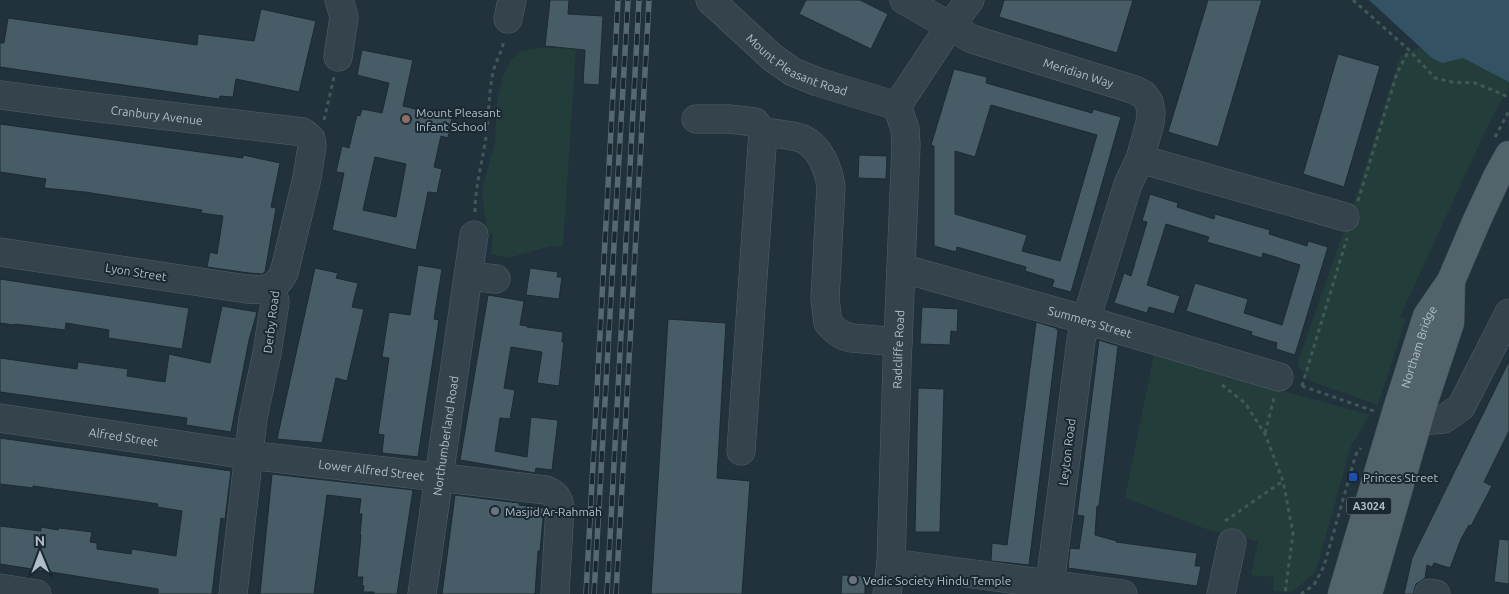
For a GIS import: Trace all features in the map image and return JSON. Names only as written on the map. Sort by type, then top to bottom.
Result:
[{"type":"main road","name":"Northam Bridge","points":[[1398,418],[1450,322],[1451,281],[1481,212],[1509,155]]},
{"type":"main road","name":"A3024","points":[[1342,594],[1398,418]]},
{"type":"main road","name":"A3024","points":[[1368,594],[1398,418]]},
{"type":"street","points":[[338,57],[344,17],[340,0]]},
{"type":"street","name":"Mount Pleasant Road","points":[[710,0],[773,58],[793,72],[818,82],[897,106]]},
{"type":"street","name":"Meridian Way","points":[[904,0],[972,39],[1135,90],[1144,95],[1148,102],[1151,112],[1150,123],[1140,159],[1128,184],[1086,320]]},
{"type":"street","points":[[897,106],[950,26],[970,0]]},
{"type":"street","name":"Cranbury Avenue","points":[[0,95],[303,132],[312,138]]},
{"type":"street","name":"Radcliffe Road","points":[[887,594],[891,563],[906,145],[905,129],[897,106]]},
{"type":"street","points":[[696,119],[729,119],[755,122],[763,132],[803,139],[814,148],[823,160],[831,186],[825,299],[828,323],[847,337],[898,342]]},
{"type":"street","points":[[741,451],[763,132]]},
{"type":"street","name":"Derby Road","points":[[233,594],[253,418],[267,353],[275,302],[272,287],[279,282],[284,273],[307,178],[312,138]]},
{"type":"street","points":[[1140,159],[1344,217]]},
{"type":"street","name":"Northumberland Road","points":[[422,594],[474,235]]},
{"type":"street","name":"Lyon Street","points":[[0,252],[247,289],[264,290],[272,287]]},
{"type":"street","name":"Summers Street","points":[[901,270],[915,272],[1086,320],[1279,377]]},
{"type":"street","points":[[469,276],[496,279]]},
{"type":"street","points":[[1398,418],[1444,419],[1461,407],[1509,313]]},
{"type":"street","name":"Leyton Road","points":[[1050,584],[1081,340],[1086,320]]},
{"type":"street","name":"Alfred Street","points":[[0,418],[248,455]]},
{"type":"street","name":"Lower Alfred Street","points":[[248,455],[546,490],[554,494],[558,499],[560,507],[556,594]]},
{"type":"street","points":[[1221,594],[1232,543]]},
{"type":"street","points":[[891,563],[1123,594]]},
{"type":"street","points":[[0,588],[37,594]]},
{"type":"path","points":[[1353,0],[1409,50],[1435,78],[1452,82],[1475,83],[1509,98]]},
{"type":"path","points":[[474,235],[476,194],[487,128],[493,71],[503,46],[514,7]]},
{"type":"path","points":[[1397,74],[1409,50]]},
{"type":"path","points":[[312,138],[323,125],[338,57]]},
{"type":"path","points":[[1499,128],[1509,111]]},
{"type":"path","points":[[1264,434],[1279,377],[1398,418]]},
{"type":"path","points":[[1218,382],[1244,403],[1264,434],[1283,481],[1293,533],[1285,594]]},
{"type":"green space","points":[[1369,0],[1509,0],[1509,87],[1489,123],[1400,317],[1406,319],[1378,405],[1312,382],[1297,365],[1359,187],[1400,56],[1420,47]]},
{"type":"green space","points":[[537,48],[576,48],[563,247],[551,246],[508,258],[491,254],[493,234],[485,233],[486,221],[482,196],[483,186],[495,142],[497,99],[503,76],[511,60],[521,51]]},
{"type":"green space","points":[[1154,355],[1370,415],[1351,446],[1316,571],[1293,592],[1273,591],[1274,577],[1251,575],[1258,541],[1209,530],[1125,498]]},
{"type":"water","points":[[1369,0],[1509,0],[1509,82],[1463,58],[1442,63],[1432,58]]},
{"type":"building","points":[[550,0],[569,0],[568,14],[603,16],[599,85],[583,84],[585,50],[545,46]]},
{"type":"building","points":[[806,0],[860,0],[888,14],[871,49],[799,14]]},
{"type":"building","points":[[1004,0],[1133,0],[1117,53],[999,17]]},
{"type":"building","points":[[1208,0],[1262,0],[1218,147],[1168,132]]},
{"type":"building","points":[[261,9],[316,21],[299,92],[236,79],[233,97],[220,96],[219,99],[0,67],[0,43],[4,43],[8,18],[197,45],[198,34],[254,41]]},
{"type":"building","points":[[362,50],[413,60],[403,106],[452,118],[448,138],[441,136],[434,167],[442,169],[437,193],[428,192],[416,250],[332,230],[344,173],[336,172],[342,146],[349,148],[357,115],[360,116],[362,109],[382,113],[389,83],[357,75]],"holes":[[[375,157],[406,164],[396,217],[363,210]]]},
{"type":"building","points":[[1338,54],[1380,66],[1344,187],[1303,174]]},
{"type":"building","points":[[954,69],[987,77],[986,83],[1092,113],[1093,109],[1121,117],[1071,292],[1052,287],[1054,280],[1025,271],[1026,267],[957,247],[956,252],[934,246],[934,146],[931,145]],"holes":[[[991,105],[1097,135],[1060,261],[1022,251],[1027,235],[955,214],[955,151],[975,157]]]},
{"type":"building","points":[[0,124],[243,158],[243,155],[280,163],[271,207],[276,208],[265,272],[262,274],[249,273],[207,267],[210,252],[217,254],[223,216],[201,213],[202,210],[85,192],[44,188],[46,179],[0,172]]},
{"type":"building","points":[[859,155],[887,156],[886,179],[858,178]]},
{"type":"building","points":[[1150,194],[1178,203],[1177,207],[1214,219],[1215,214],[1270,230],[1269,234],[1307,246],[1308,241],[1328,247],[1295,355],[1276,349],[1277,343],[1251,335],[1252,332],[1186,311],[1195,283],[1248,299],[1244,313],[1282,325],[1300,265],[1263,253],[1262,258],[1207,242],[1209,237],[1166,224],[1147,285],[1180,296],[1174,314],[1149,307],[1147,313],[1114,303],[1124,273],[1131,276],[1147,222],[1142,221]]},
{"type":"building","points":[[418,265],[442,269],[434,319],[439,320],[418,457],[382,453],[384,435],[378,434],[389,358],[382,357],[389,312],[410,315]]},
{"type":"building","points":[[315,268],[338,273],[336,278],[358,283],[352,307],[364,309],[347,381],[336,378],[322,443],[277,439]]},
{"type":"building","points":[[530,268],[558,272],[557,277],[562,277],[559,299],[526,295]]},
{"type":"building","points":[[0,279],[189,308],[182,349],[108,338],[109,330],[66,323],[65,330],[0,323]]},
{"type":"building","points":[[488,295],[524,301],[520,325],[563,332],[562,342],[564,342],[559,386],[537,383],[542,352],[511,347],[504,388],[515,390],[510,419],[500,418],[495,451],[527,457],[531,417],[558,420],[552,470],[536,468],[535,473],[460,460]]},
{"type":"building","points":[[222,306],[257,312],[249,340],[231,432],[186,425],[187,418],[0,392],[0,358],[77,369],[78,362],[128,369],[127,376],[165,382],[169,354],[210,363]]},
{"type":"building","points":[[922,307],[958,309],[957,332],[951,331],[950,345],[920,344]]},
{"type":"building","points":[[668,319],[726,323],[717,478],[750,481],[742,594],[651,594]]},
{"type":"building","points":[[1036,322],[1056,328],[1058,331],[1029,565],[991,561],[992,543],[1007,545]]},
{"type":"building","points":[[1099,340],[1118,346],[1099,506],[1097,506],[1095,535],[1116,542],[1197,553],[1195,566],[1201,566],[1197,586],[1068,568],[1070,548],[1079,549],[1084,516],[1077,515]]},
{"type":"building","points":[[1509,361],[1509,431],[1484,482],[1492,486],[1471,526],[1469,525],[1461,539],[1450,568],[1434,563],[1432,567],[1427,565],[1425,578],[1416,584],[1414,594],[1404,594],[1412,558]]},
{"type":"building","points":[[918,388],[944,389],[940,532],[915,532]]},
{"type":"building","points":[[0,438],[231,471],[225,519],[221,518],[212,594],[158,594],[158,589],[0,564],[0,526],[41,531],[41,527],[92,532],[90,542],[97,543],[97,549],[131,554],[132,549],[176,556],[182,511],[157,507],[158,504],[132,500],[33,486],[33,488],[0,484]]},
{"type":"building","points":[[272,474],[413,490],[397,594],[363,592],[363,577],[357,577],[361,535],[362,514],[359,514],[361,499],[327,495],[314,594],[260,594]]},
{"type":"building","points":[[455,495],[544,508],[535,594],[442,594]]},
{"type":"building","points":[[1499,539],[1509,540],[1509,584],[1494,582]]},
{"type":"building","points":[[842,575],[865,576],[865,594],[841,594]]},
{"type":"railway","points":[[586,594],[618,0]]},
{"type":"railway","points":[[594,594],[628,0]]},
{"type":"railway","points":[[607,594],[639,0]]},
{"type":"railway","points":[[616,594],[649,0]]},
{"type":"place","name":"Mount Pleasant Infant School","points":[[406,119]]},
{"type":"place","name":"Princes Street","points":[[1353,477]]},
{"type":"place","name":"Masjid Ar-Rahmah","points":[[495,511]]},
{"type":"place","name":"Vedic Society Hindu Temple","points":[[853,580]]}]
